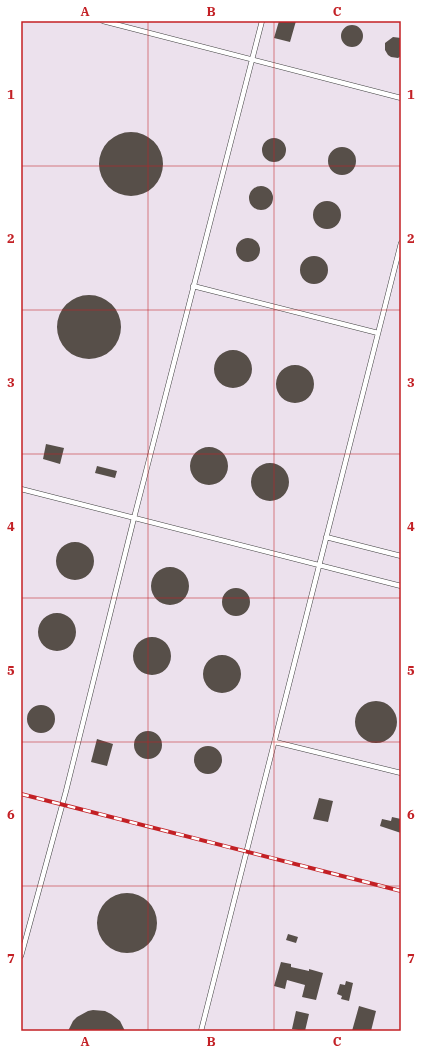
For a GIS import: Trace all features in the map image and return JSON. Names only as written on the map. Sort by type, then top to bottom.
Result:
[{"type":"lane","points":[[103,21],[401,98]]},
{"type":"lane","points":[[21,956],[66,792],[134,518],[262,21]]},
{"type":"lane","points":[[201,1031],[401,243]]},
{"type":"lane","points":[[194,286],[378,333]]},
{"type":"lane","points":[[21,489],[401,586]]},
{"type":"lane","points":[[326,536],[401,556]]},
{"type":"lane","points":[[275,742],[401,772]]},
{"type":"shaded area","points":[[21,21],[401,21],[401,1031],[21,1031]]},
{"type":"building","points":[[279,21],[296,21],[290,42],[274,38]]},
{"type":"building","points":[[352,25],[356,26],[362,32],[362,40],[356,46],[352,47],[348,46],[342,40],[341,36],[342,32],[348,26]]},
{"type":"building","points":[[393,37],[401,38],[401,56],[398,58],[391,57],[385,50],[385,43]]},
{"type":"building","points":[[131,132],[149,138],[157,146],[163,164],[157,182],[149,190],[131,196],[113,190],[105,182],[99,164],[105,146],[113,138]]},
{"type":"building","points":[[274,138],[283,141],[286,150],[283,159],[274,162],[265,159],[262,150],[265,141]]},
{"type":"building","points":[[342,147],[348,148],[352,151],[355,155],[355,167],[352,171],[348,174],[342,175],[336,174],[332,171],[329,167],[328,161],[329,155],[332,151],[336,148]]},
{"type":"building","points":[[261,186],[270,189],[273,198],[270,207],[261,210],[252,207],[249,198],[252,189]]},
{"type":"building","points":[[327,201],[333,202],[337,205],[340,209],[340,221],[337,225],[333,228],[327,229],[321,228],[317,225],[314,221],[313,215],[314,209],[317,205],[321,202]]},
{"type":"building","points":[[248,238],[257,241],[260,250],[257,259],[248,262],[239,259],[236,250],[239,241]]},
{"type":"building","points":[[314,256],[320,257],[324,260],[327,264],[327,276],[324,280],[320,283],[314,284],[308,283],[304,280],[301,276],[300,270],[301,264],[304,260],[308,257]]},
{"type":"building","points":[[89,295],[107,301],[115,309],[121,327],[115,345],[107,353],[89,359],[71,353],[63,345],[57,327],[63,309],[71,301]]},
{"type":"building","points":[[233,350],[243,353],[249,359],[252,369],[249,379],[243,385],[233,388],[223,385],[217,379],[214,369],[217,359],[223,353]]},
{"type":"building","points":[[295,365],[305,368],[311,374],[314,384],[311,394],[305,400],[295,403],[285,400],[279,394],[276,384],[279,374],[285,368]]},
{"type":"building","points":[[46,444],[64,448],[60,464],[43,459]]},
{"type":"building","points":[[209,447],[219,450],[225,456],[228,466],[225,476],[219,482],[209,485],[199,482],[193,476],[190,466],[193,456],[199,450]]},
{"type":"building","points":[[270,463],[280,466],[286,472],[289,482],[286,492],[280,498],[270,501],[260,498],[254,492],[251,482],[254,472],[260,466]]},
{"type":"building","points":[[97,466],[117,471],[115,478],[95,473]]},
{"type":"building","points":[[75,542],[85,545],[91,551],[94,561],[91,571],[85,577],[75,580],[65,577],[59,571],[56,561],[59,551],[65,545]]},
{"type":"building","points":[[170,567],[180,570],[186,576],[189,586],[186,596],[180,602],[170,605],[160,602],[154,596],[151,586],[154,576],[160,570]]},
{"type":"building","points":[[236,588],[246,592],[250,602],[246,612],[236,616],[226,612],[222,602],[226,592]]},
{"type":"building","points":[[57,613],[67,616],[73,622],[76,632],[73,642],[67,648],[57,651],[47,648],[41,642],[38,632],[41,622],[47,616]]},
{"type":"building","points":[[152,637],[162,640],[168,646],[171,656],[168,666],[162,672],[152,675],[142,672],[136,666],[133,656],[136,646],[142,640]]},
{"type":"building","points":[[222,655],[232,658],[238,664],[241,674],[238,684],[232,690],[222,693],[212,690],[206,684],[203,674],[206,664],[212,658]]},
{"type":"building","points":[[372,701],[380,701],[391,707],[397,718],[397,726],[391,737],[380,743],[372,743],[361,737],[355,726],[355,718],[361,707]]},
{"type":"building","points":[[41,705],[51,709],[55,719],[51,729],[41,733],[31,729],[27,719],[31,709]]},
{"type":"building","points":[[148,731],[158,735],[162,745],[158,755],[148,759],[138,755],[134,745],[138,735]]},
{"type":"building","points":[[97,739],[113,744],[107,766],[91,762]]},
{"type":"building","points":[[208,746],[218,750],[222,760],[218,770],[208,774],[198,770],[194,760],[198,750]]},
{"type":"building","points":[[319,798],[333,801],[328,822],[313,819]]},
{"type":"building","points":[[392,817],[401,819],[401,833],[380,826],[382,819],[391,821]]},
{"type":"building","points":[[121,893],[133,893],[144,898],[152,906],[157,917],[155,935],[144,948],[133,953],[121,953],[110,948],[102,940],[97,929],[97,917],[102,906],[110,898]]},
{"type":"building","points":[[288,934],[298,937],[296,943],[286,940]]},
{"type":"building","points":[[281,962],[291,964],[291,967],[309,971],[309,969],[323,973],[316,1000],[302,997],[305,985],[287,980],[285,989],[274,986]]},
{"type":"building","points":[[346,981],[353,983],[349,1001],[341,999],[342,996],[337,994],[340,984],[345,985]]},
{"type":"building","points":[[359,1006],[376,1011],[371,1031],[352,1031]]},
{"type":"building","points":[[93,1010],[105,1011],[111,1014],[120,1021],[125,1031],[68,1031],[73,1021],[77,1017]]},
{"type":"building","points":[[296,1011],[309,1014],[305,1031],[292,1029]]},
{"type":"railway","points":[[21,794],[401,891]]}]
